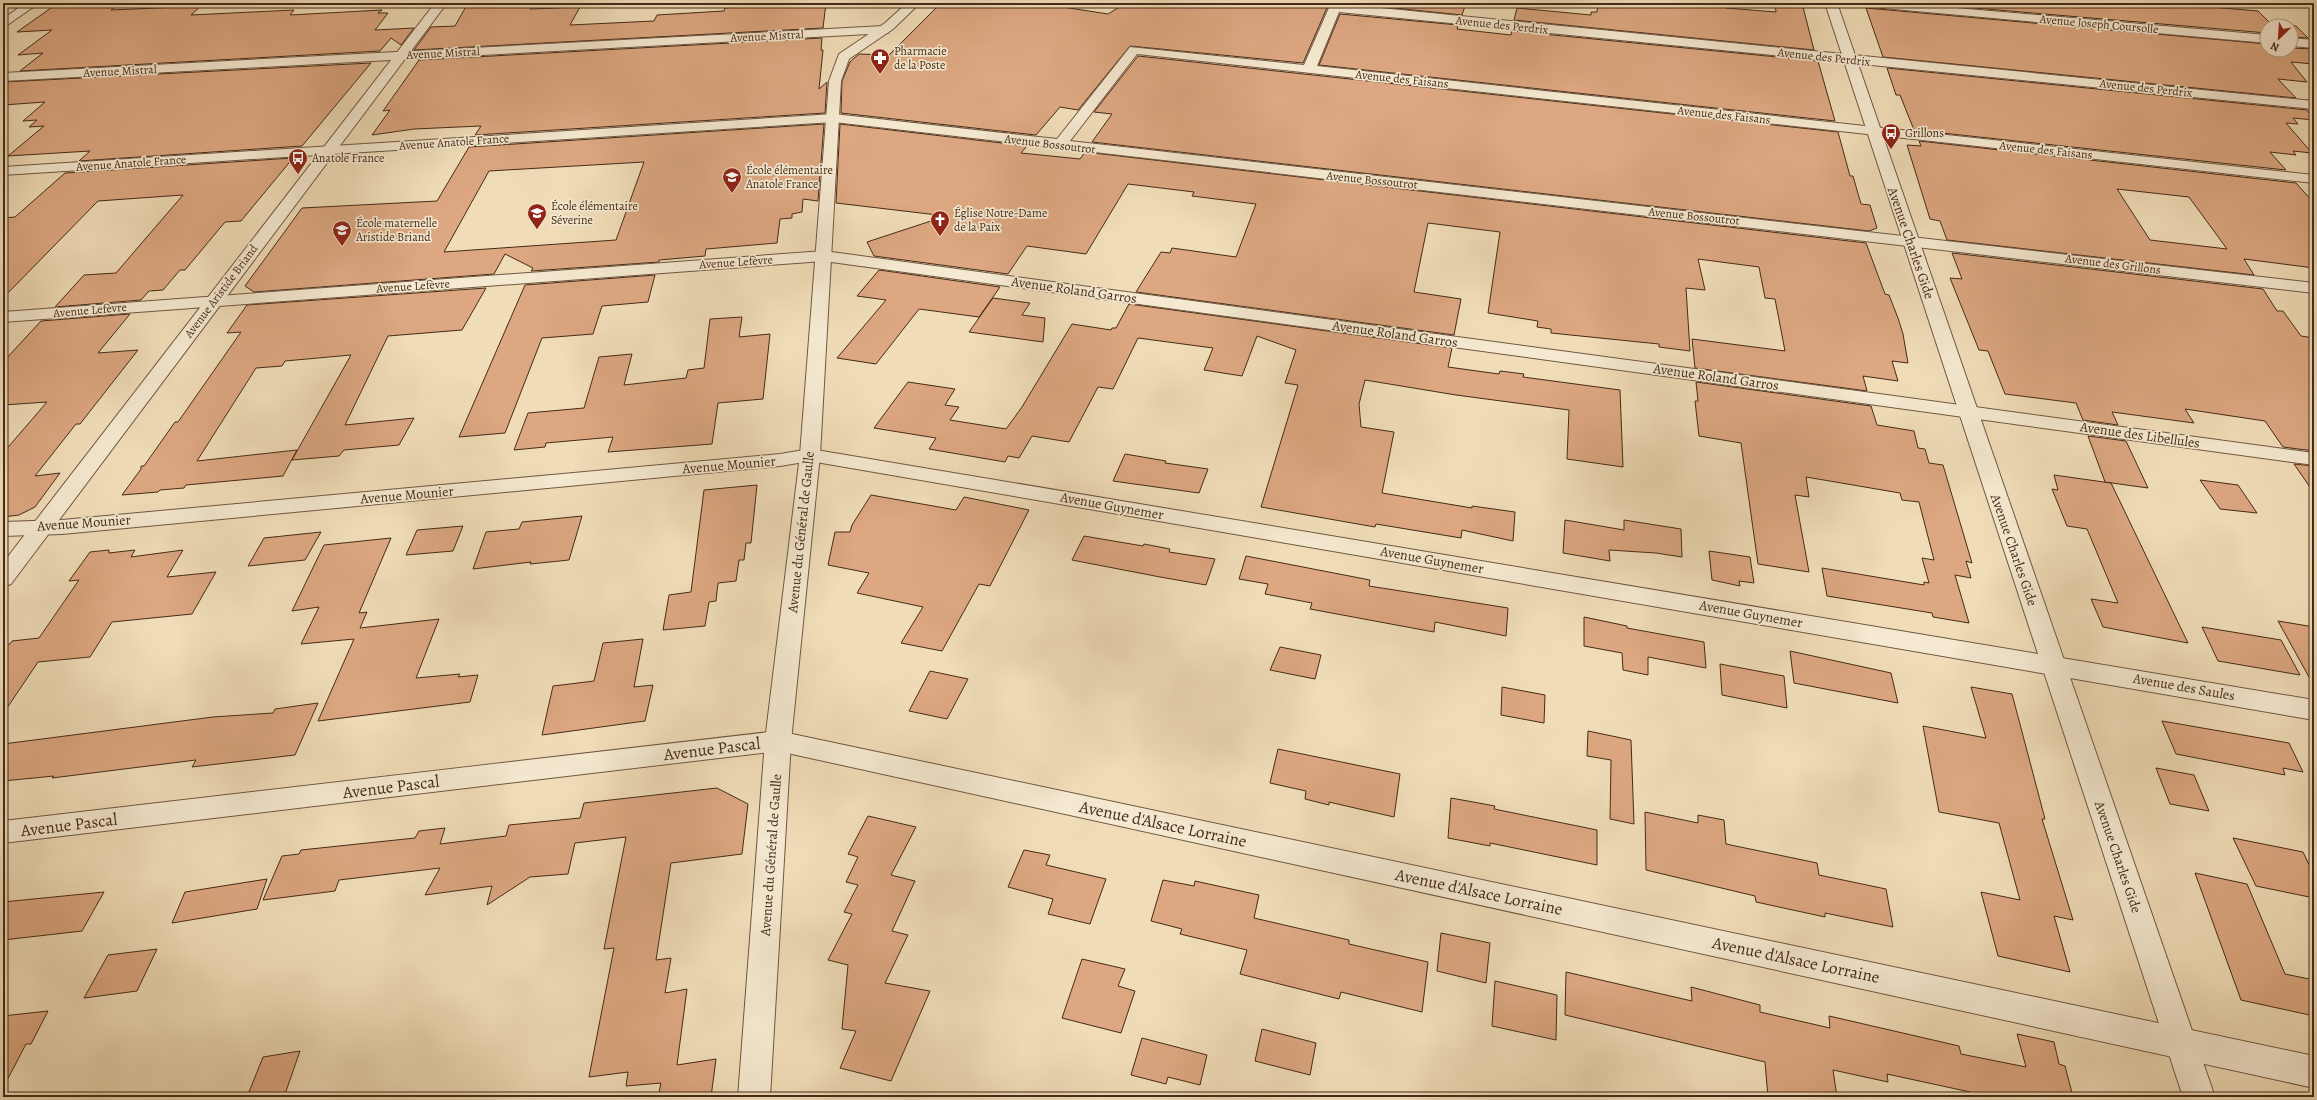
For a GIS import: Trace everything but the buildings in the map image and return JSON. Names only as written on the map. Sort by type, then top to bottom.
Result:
[{"type":"street","points":[[3,24],[33,3]]},
{"type":"street","name":"Avenue Aristide Briand","points":[[3,579],[41,527],[441,3]]},
{"type":"street","name":"Avenue du Général de Gaulle","points":[[754,1097],[778,741],[810,455],[824,256],[824,231],[834,118],[835,81],[844,57],[884,30],[914,3]]},
{"type":"street","name":"Avenue Charles Gide","points":[[1831,3],[1911,240],[1966,411],[2054,665],[2199,1097]]},
{"type":"street","name":"Avenue Joseph Coursolle","points":[[1860,3],[2259,38]]},
{"type":"street","points":[[1309,69],[1335,6]]},
{"type":"street","name":"Avenue des Perdrix","points":[[1335,6],[2314,105]]},
{"type":"street","name":"Avenue Mistral","points":[[3,77],[884,30]]},
{"type":"street","points":[[2299,43],[2314,44]]},
{"type":"street","name":"Avenue des Faisans","points":[[1060,145],[1134,50],[2314,179]]},
{"type":"street","name":"Avenue Bossoutrot","points":[[834,118],[1060,145],[1911,240]]},
{"type":"street","name":"Avenue Anatole France","points":[[3,171],[834,118]]},
{"type":"street","name":"Avenue des Grillons","points":[[1911,240],[2314,288]]},
{"type":"street","name":"Avenue Lefèvre","points":[[3,317],[214,300],[824,256]]},
{"type":"street","name":"Avenue Roland Garros","points":[[824,256],[1966,411]]},
{"type":"street","name":"Avenue des Libellules","points":[[1966,411],[2314,459]]},
{"type":"street","name":"Avenue Mounier","points":[[3,529],[41,527],[717,466],[810,455]]},
{"type":"street","name":"Avenue Guynemer","points":[[810,455],[2054,665]]},
{"type":"street","name":"Avenue des Saules","points":[[2054,665],[2314,710]]},
{"type":"street","name":"Avenue Pascal","points":[[3,832],[778,741]]},
{"type":"street","name":"Avenue d'Alsace Lorraine","points":[[778,741],[2314,1072]]},
{"type":"place","name":"Pharmacie de la Poste","points":[[880,75]]},
{"type":"place","name":"Grillons","points":[[1891,150]]},
{"type":"place","name":"Anatole France","points":[[298,175]]},
{"type":"place","name":"École élémentaire Anatole France","points":[[732,194]]},
{"type":"place","name":"École élémentaire Séverine","points":[[537,230]]},
{"type":"place","name":"Église Notre-Dame de la Paix","points":[[940,237]]},
{"type":"place","name":"École maternelle Aristide Briand","points":[[342,247]]}]
